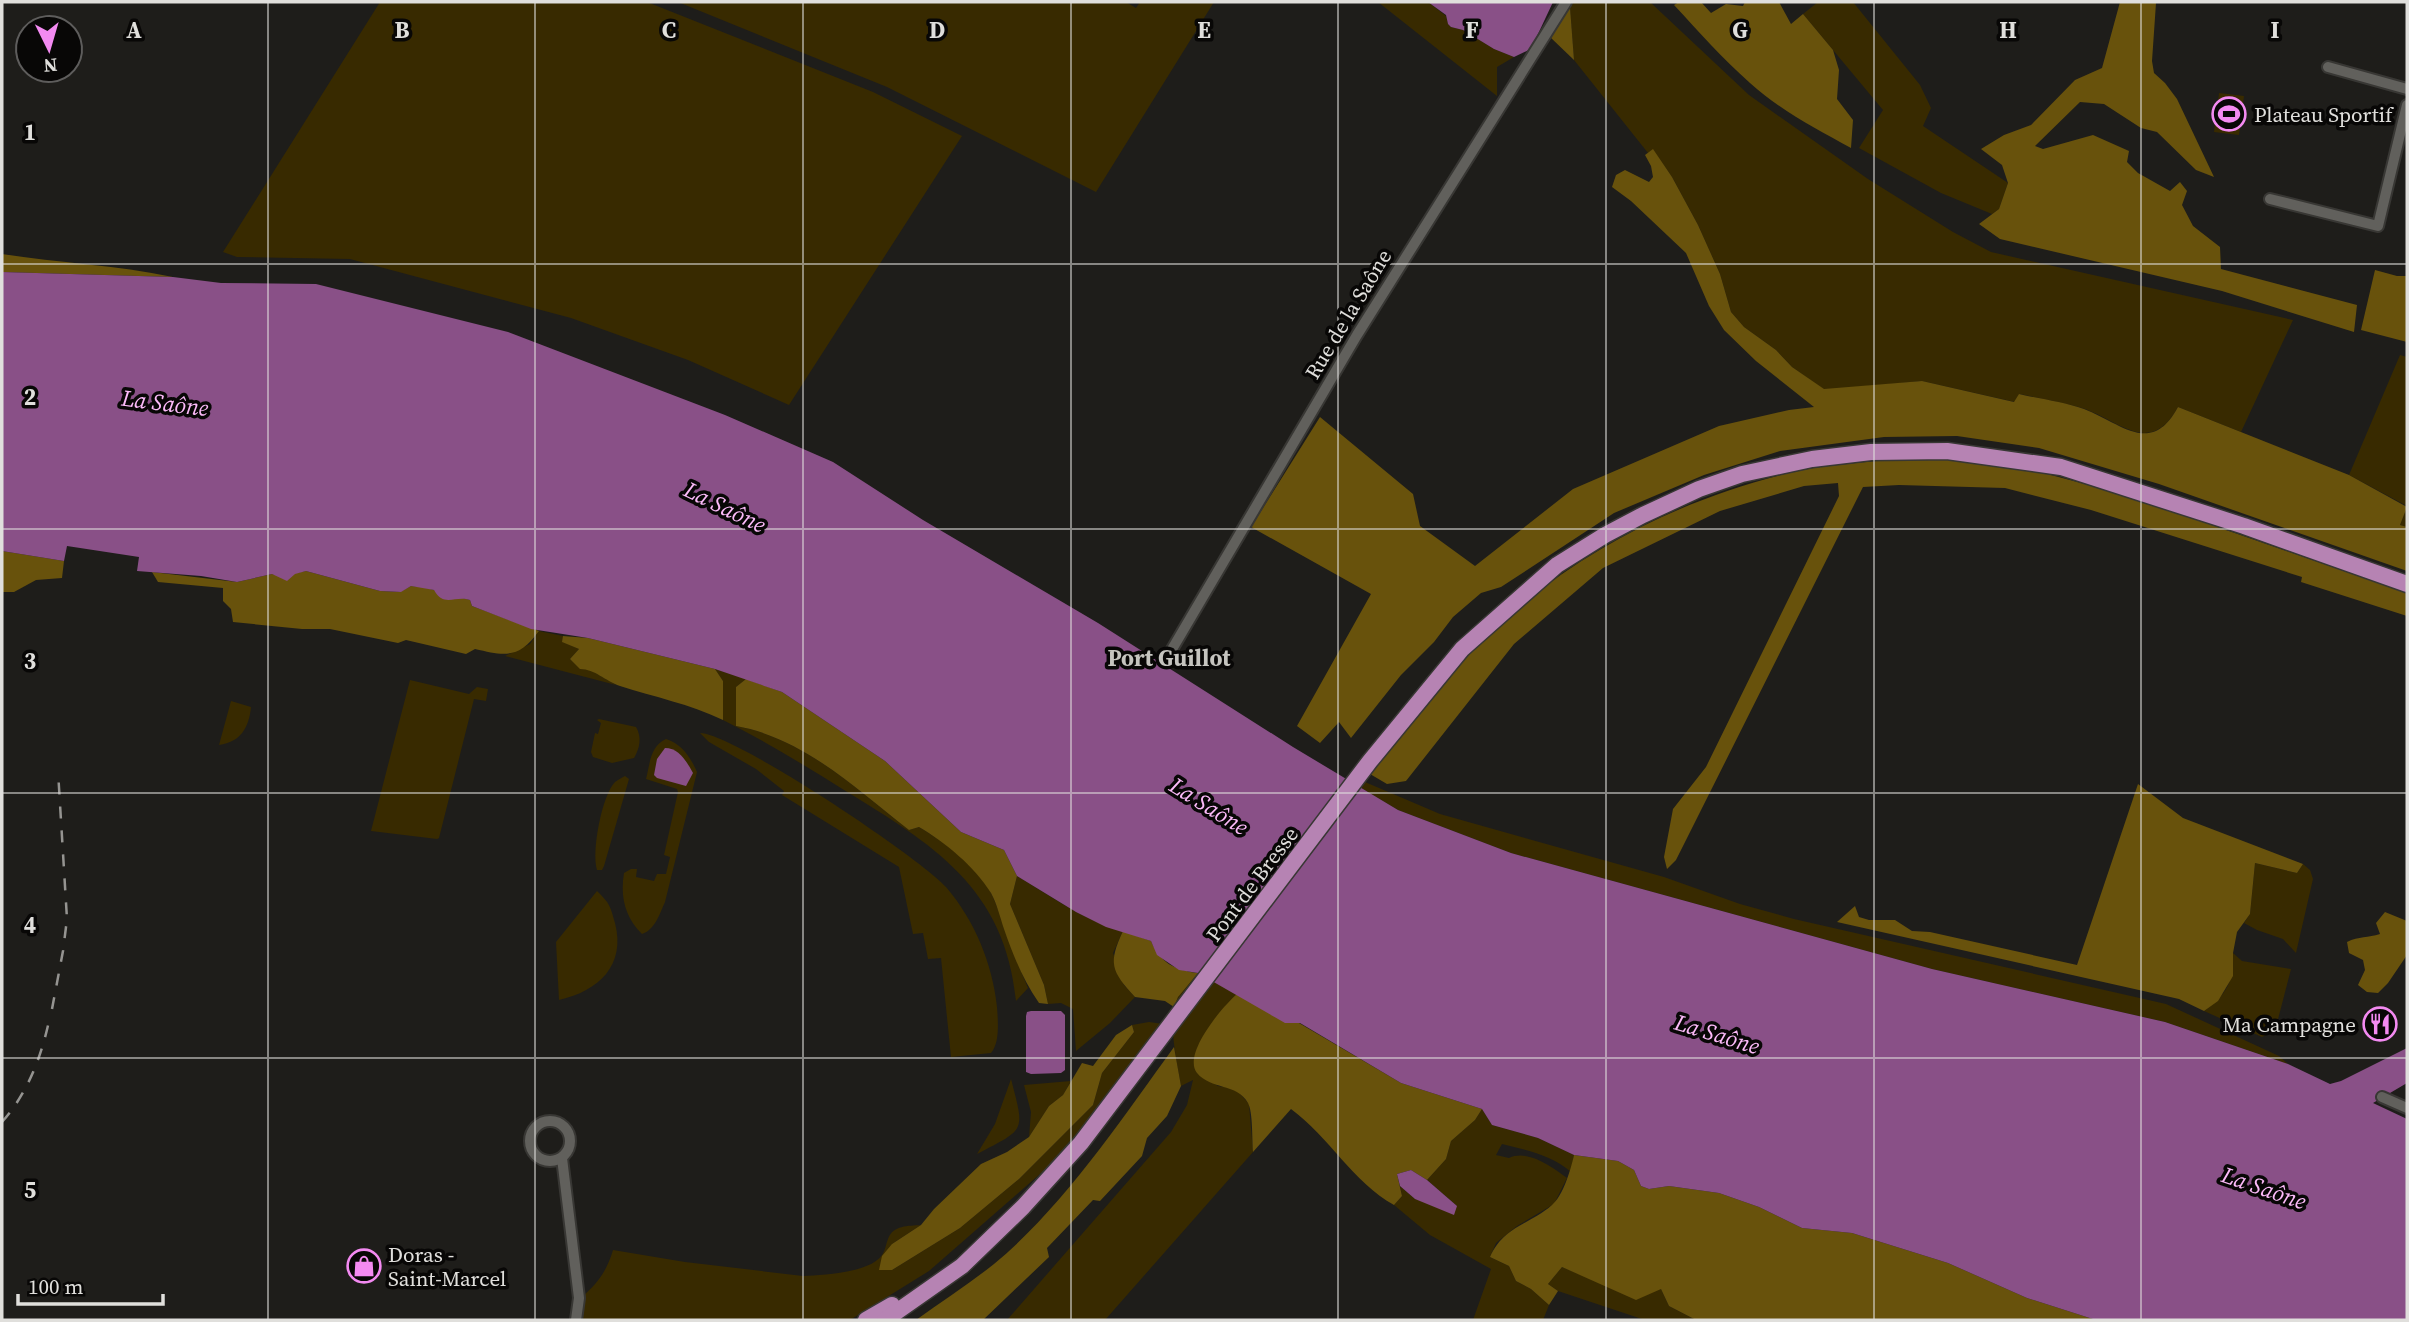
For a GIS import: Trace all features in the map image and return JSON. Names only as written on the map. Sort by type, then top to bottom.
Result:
[{"type":"main road","name":"Pont de Bresse","points":[[1001,1230],[1081,1143],[1370,761],[1462,649],[1557,565],[1615,530],[1699,489],[1742,474],[1812,459],[1871,453],[1947,451],[2061,467],[2244,526],[2407,584]]},
{"type":"main road","points":[[902,1320],[1001,1230]]},
{"type":"main road","points":[[866,1320],[899,1301],[1001,1230]]},
{"type":"main road","points":[[885,1320],[962,1266]]},
{"type":"street","name":"Rue de la Saône","points":[[1171,651],[1357,335],[1566,2]]},
{"type":"street","points":[[2328,67],[2407,89]]},
{"type":"street","points":[[2270,199],[2378,226],[2407,105]]},
{"type":"street","points":[[2382,1097],[2407,1108]]},
{"type":"street","points":[[562,1158],[578,1284],[576,1320]]},
{"type":"street","points":[[569,1320],[578,1284]]},
{"type":"shaded area","points":[[380,2],[647,2],[873,92],[962,136],[789,405],[688,360],[571,318],[350,259],[237,257],[223,252]]},
{"type":"shaded area","points":[[678,2],[1126,2],[1136,8],[1140,2],[1214,2],[1096,192],[887,87]]},
{"type":"shaded area","points":[[1378,2],[1428,2],[1446,16],[1451,27],[1463,30],[1494,49],[1514,57],[1497,67],[1497,96]]},
{"type":"shaded area","points":[[1574,2],[1650,2],[1749,95],[1868,179],[1953,232],[1991,252],[2293,320],[2241,432],[2178,407],[2168,422],[2157,430],[2135,432],[2069,404],[2020,394],[2015,402],[1922,381],[1824,390],[1744,327],[1731,312],[1720,274],[1672,177],[1653,150],[1648,153],[1574,60],[1570,7]]},
{"type":"shaded area","points":[[1679,2],[1701,2],[1711,13],[1726,4],[1743,6],[1745,2],[1779,2],[1791,24],[1803,14],[1833,50],[1839,70],[1837,99],[1853,120],[1851,148],[1786,110],[1750,83],[1674,5]]},
{"type":"shaded area","points":[[1818,2],[1853,2],[1920,85],[1931,108],[1923,126],[2008,183],[1999,209],[1992,214],[1941,193],[1859,148],[1883,110],[1803,14]]},
{"type":"shaded area","points":[[2120,2],[2156,3],[2152,61],[2154,73],[2177,99],[2214,177],[2196,170],[2157,132],[2141,128],[2104,104],[2080,102],[2035,146],[2043,149],[2093,135],[2129,151],[2127,162],[2138,173],[2170,191],[2180,182],[2187,191],[2182,205],[2193,226],[2220,247],[2221,269],[2357,305],[2354,332],[2222,291],[2000,239],[1979,224],[1999,209],[2008,183],[2002,165],[1981,149],[2004,135],[2031,125],[2075,80],[2102,68]]},
{"type":"shaded area","points":[[1570,7],[1574,60],[1549,36]]},
{"type":"shaded area","name":"Plateau Sportif","points":[[2219,93],[2244,96],[2239,135],[2214,132]]},
{"type":"shaded area","points":[[1653,149],[1698,225],[1720,274],[1731,312],[1744,327],[1776,350],[1792,367],[1824,389],[1922,381],[2014,402],[2019,394],[2084,409],[2123,428],[2146,433],[2157,430],[2168,422],[2178,407],[2349,475],[2407,507],[2400,525],[2407,527],[2407,571],[2159,484],[2039,448],[1957,436],[1884,437],[1780,451],[1704,475],[1614,513],[1501,587],[1481,593],[1453,617],[1434,642],[1401,675],[1351,738],[1339,722],[1320,743],[1297,726],[1371,594],[1251,527],[1320,417],[1413,494],[1420,526],[1475,566],[1573,489],[1719,426],[1814,407],[1756,361],[1724,330],[1709,306],[1686,253],[1631,201],[1612,187],[1616,175],[1625,170],[1649,182],[1653,177],[1645,155]]},
{"type":"shaded area","points":[[2,254],[130,270],[173,277],[2,272]]},
{"type":"shaded area","points":[[2375,270],[2407,276],[2407,342],[2361,330]]},
{"type":"shaded area","points":[[2400,355],[2407,357],[2407,506],[2349,475]]},
{"type":"shaded area","points":[[1883,460],[1965,460],[2032,470],[2123,494],[2407,593],[2407,616],[2301,582],[2302,577],[2091,510],[2005,488],[1899,485],[1863,487],[1676,860],[1667,869],[1664,857],[1673,809],[1706,767],[1839,496],[1838,483],[1804,486],[1720,511],[1603,568],[1514,644],[1406,781],[1387,784],[1370,774],[1483,640],[1551,582],[1588,557],[1666,515],[1707,498],[1804,470]]},
{"type":"shaded area","points":[[2407,506],[2407,527],[2400,525]]},
{"type":"shaded area","points":[[2,551],[64,561],[62,578],[36,580],[14,592],[2,592]]},
{"type":"shaded area","points":[[306,571],[380,591],[400,592],[411,586],[423,587],[470,600],[472,606],[539,631],[518,651],[503,654],[475,649],[466,654],[406,640],[398,643],[330,629],[233,622],[231,609],[223,601],[223,588],[158,582],[152,572],[237,582],[272,574],[280,576]]},
{"type":"shaded area","points":[[539,631],[563,636],[563,642],[579,649],[570,659],[580,668],[589,669],[616,685],[505,656],[530,644]]},
{"type":"shaded area","points":[[563,636],[588,638],[715,669],[723,681],[723,720],[685,705],[620,686],[580,669],[570,659],[579,649],[562,642]]},
{"type":"shaded area","points":[[715,669],[746,679],[736,687],[736,726],[761,732],[807,753],[849,782],[909,830],[919,827],[971,866],[993,897],[1028,988],[1016,1001],[1009,961],[997,928],[980,898],[959,873],[934,850],[876,810],[723,720],[723,681]]},
{"type":"shaded area","points":[[746,679],[782,692],[885,761],[961,832],[1004,850],[1017,876],[1010,904],[1044,985],[1048,1004],[1039,1003],[1023,976],[991,893],[959,856],[919,827],[909,830],[849,782],[807,753],[761,732],[736,726],[736,687]]},
{"type":"shaded area","points":[[410,680],[469,694],[477,687],[488,689],[486,701],[474,699],[437,839],[371,831]]},
{"type":"shaded area","points":[[231,701],[251,707],[248,721],[238,737],[219,745]]},
{"type":"shaded area","points":[[597,720],[636,727],[639,743],[634,758],[612,763],[593,757],[591,752],[595,733],[598,734],[601,723]]},
{"type":"shaded area","points":[[700,733],[749,753],[826,799],[901,850],[946,887],[974,928],[991,974],[998,1025],[996,1044],[991,1053],[951,1057],[941,958],[928,959],[923,933],[913,934],[899,867],[782,795],[784,791],[756,769],[709,742]]},
{"type":"shaded area","points":[[666,739],[685,752],[697,772],[665,902],[654,925],[642,934],[631,921],[625,906],[624,873],[637,869],[636,877],[654,881],[657,874],[666,874],[670,857],[664,855],[678,792],[677,789],[646,779],[654,751]]},
{"type":"shaded area","points":[[625,776],[629,779],[604,866],[602,870],[597,870],[595,850],[602,811],[610,789]]},
{"type":"shaded area","points":[[1365,782],[1440,814],[1664,877],[1740,904],[1794,919],[2166,1004],[2279,1056],[2288,1064],[2165,1022],[1932,969],[1511,853],[1398,810],[1361,788]]},
{"type":"shaded area","points":[[2138,784],[2183,818],[2303,864],[2297,873],[2255,863],[2250,914],[2237,932],[2233,976],[2218,1001],[2204,1011],[2179,999],[1837,922],[1855,906],[1859,917],[1869,920],[1895,920],[1912,931],[1930,932],[2077,965]]},
{"type":"shaded area","points":[[2255,863],[2297,873],[2303,864],[2310,870],[2313,879],[2296,953],[2283,939],[2244,923],[2250,914]]},
{"type":"shaded area","points":[[1017,876],[1081,914],[1123,931],[1113,953],[1124,985],[1135,997],[1110,1023],[1076,1051],[1073,1009],[1061,1003],[1048,1004],[1044,985],[1010,904]]},
{"type":"shaded area","points":[[597,891],[609,905],[615,923],[617,951],[613,963],[597,983],[559,1000],[556,942]]},
{"type":"shaded area","points":[[2385,912],[2407,921],[2407,955],[2378,993],[2367,992],[2358,985],[2365,970],[2363,960],[2349,953],[2347,942],[2380,934],[2376,923]]},
{"type":"shaded area","points":[[1123,931],[1151,941],[1159,955],[1169,964],[1198,973],[1178,997],[1174,1007],[1165,1001],[1135,997],[1121,980],[1114,966],[1114,959]]},
{"type":"shaded area","points":[[2233,953],[2242,961],[2291,969],[2275,1031],[2262,1037],[2204,1011],[2228,986]]},
{"type":"shaded area","points":[[1198,973],[1237,994],[1197,1073],[1218,1086],[1236,1089],[1249,1104],[1253,1152],[1105,1320],[1007,1320],[1171,1132],[1187,1105],[1193,1080],[1181,1086],[1173,1018],[1179,995]]},
{"type":"shaded area","points":[[1237,994],[1299,1023],[1401,1083],[1482,1109],[1475,1120],[1451,1141],[1446,1159],[1427,1180],[1411,1170],[1397,1174],[1402,1196],[1394,1205],[1353,1172],[1305,1120],[1291,1109],[1253,1152],[1252,1119],[1248,1103],[1237,1092],[1203,1078],[1194,1065],[1195,1054],[1206,1031]]},
{"type":"shaded area","points":[[1149,1022],[1163,1024],[1098,1113],[1056,1160],[929,1271],[850,1320],[581,1320],[583,1296],[602,1275],[613,1250],[685,1262],[803,1276],[822,1275],[867,1266],[882,1255],[893,1231],[921,1225],[892,1244],[892,1270],[960,1228],[1019,1179],[1093,1105],[1102,1073],[1134,1032],[1132,1025]]},
{"type":"shaded area","points":[[1132,1025],[1134,1032],[1102,1073],[1093,1105],[1019,1179],[960,1228],[892,1270],[879,1270],[882,1256],[892,1244],[921,1225],[981,1164],[1007,1152],[1029,1137],[1049,1106],[1063,1095],[1082,1063],[1093,1066],[1116,1035]]},
{"type":"shaded area","points":[[1174,1047],[1181,1086],[1167,1116],[1147,1138],[1142,1156],[1100,1201],[1093,1200],[1047,1248],[1049,1257],[983,1320],[916,1320],[994,1264],[1044,1217],[1090,1162]]},
{"type":"shaded area","points":[[1011,1079],[1018,1110],[1018,1127],[1005,1139],[977,1154],[995,1124]]},
{"type":"shaded area","points":[[1071,1081],[1063,1095],[1049,1106],[1029,1137],[1031,1112],[1024,1085]]},
{"type":"shaded area","points":[[1482,1109],[1492,1125],[1538,1138],[1574,1155],[1571,1172],[1547,1157],[1502,1144],[1496,1155],[1509,1158],[1532,1157],[1567,1178],[1554,1204],[1517,1226],[1496,1243],[1490,1257],[1509,1266],[1516,1281],[1531,1289],[1549,1305],[1543,1320],[1473,1320],[1491,1269],[1430,1235],[1394,1205],[1402,1196],[1400,1186],[1415,1199],[1457,1206],[1427,1180],[1446,1159],[1451,1141],[1475,1120]]},
{"type":"shaded area","points":[[1574,1155],[1618,1161],[1634,1170],[1641,1186],[1649,1189],[1669,1186],[1719,1193],[1759,1207],[1802,1228],[1852,1233],[1948,1263],[2027,1298],[2096,1320],[1696,1320],[1669,1306],[1661,1289],[1636,1300],[1562,1267],[1548,1284],[1558,1291],[1549,1305],[1531,1289],[1516,1281],[1509,1266],[1490,1257],[1510,1232],[1556,1201],[1566,1182]]},
{"type":"shaded area","points":[[1562,1267],[1579,1274],[1661,1289],[1669,1306],[1696,1320],[1645,1320],[1558,1291],[1548,1284]]},
{"type":"water","points":[[1428,2],[1553,2],[1531,49],[1514,57],[1494,49],[1463,30],[1451,27],[1446,15]]},
{"type":"water","name":"La Saône","points":[[2,272],[173,277],[221,283],[316,284],[508,332],[725,415],[833,462],[923,520],[1098,623],[1398,810],[1511,853],[1932,969],[2165,1022],[2288,1064],[2330,1084],[2407,1048],[2407,1083],[2373,1103],[2407,1119],[2407,1320],[2096,1320],[2027,1298],[1948,1263],[1852,1233],[1802,1228],[1759,1207],[1719,1193],[1669,1186],[1649,1189],[1641,1186],[1634,1170],[1618,1161],[1574,1155],[1538,1138],[1492,1125],[1482,1109],[1401,1083],[1300,1023],[1285,1023],[1198,973],[1179,970],[1157,955],[1151,941],[1106,927],[1076,912],[1017,876],[1004,850],[961,832],[885,761],[782,692],[715,669],[588,638],[531,629],[472,606],[470,600],[446,600],[434,590],[411,586],[401,592],[380,591],[306,571],[295,574],[287,581],[272,574],[237,582],[137,571],[139,557],[67,546],[64,561],[2,551]]},
{"type":"water","points":[[665,748],[678,753],[693,773],[686,786],[654,775],[657,759]]},
{"type":"water","points":[[1061,1011],[1065,1015],[1065,1070],[1061,1073],[1026,1072],[1026,1016],[1027,1012]]},
{"type":"water","points":[[1411,1170],[1457,1206],[1454,1215],[1415,1199],[1400,1186],[1397,1174]]},
{"type":"railway","points":[[52,1009],[67,919],[58,771]]},
{"type":"railway","points":[[2,1122],[19,1100],[32,1075],[49,1021]]},
{"type":"place","name":"Plateau Sportif","points":[[2229,114]]},
{"type":"place","name":"Ma Campagne","points":[[2380,1024]]},
{"type":"place","name":"Doras - Saint-Marcel","points":[[364,1266]]},
{"type":"district","name":"Port Guillot","points":[[1169,658]]}]
